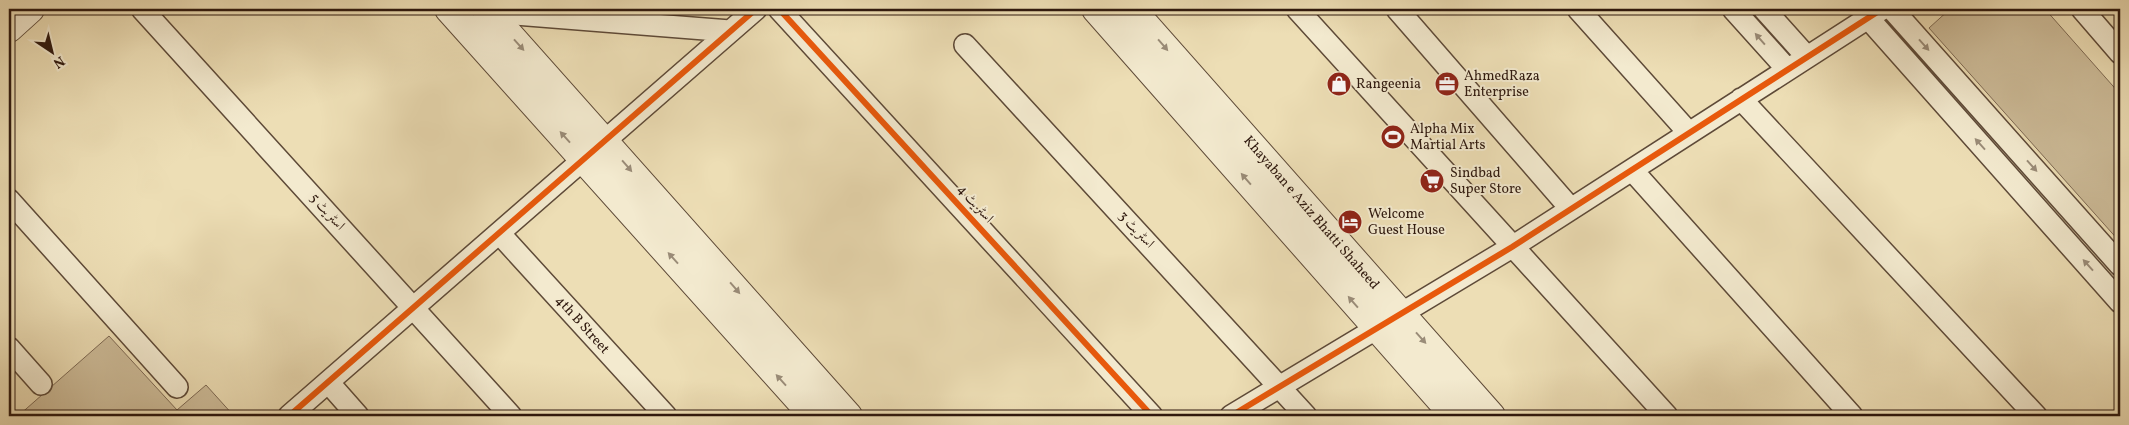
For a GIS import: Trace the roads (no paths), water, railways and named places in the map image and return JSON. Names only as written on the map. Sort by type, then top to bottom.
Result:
[{"type":"street","points":[[9,28],[30,9]]},
{"type":"street","name":"اسٹریٹ 5","points":[[142,9],[511,416]]},
{"type":"street","points":[[449,9],[814,416]]},
{"type":"street","points":[[288,416],[756,9]]},
{"type":"street","name":"اسٹریٹ 4","points":[[779,9],[1152,416]]},
{"type":"street","name":"Khayaban e Aziz Bhatti Shaheed","points":[[1096,9],[1455,416]]},
{"type":"street","name":"Khayaban e Aziz Bhatti Shaheed","points":[[1131,9],[1491,416]]},
{"type":"street","points":[[1297,9],[1667,416]]},
{"type":"street","points":[[1397,9],[1571,209]]},
{"type":"street","points":[[1578,9],[1689,133]]},
{"type":"street","points":[[1733,9],[1787,69]]},
{"type":"street","points":[[1764,9],[1807,57]]},
{"type":"street","points":[[1892,9],[2120,265]]},
{"type":"street","points":[[2082,9],[2120,53]]},
{"type":"street","points":[[488,10],[730,31]]},
{"type":"street","points":[[488,10],[848,416]]},
{"type":"street","points":[[1230,416],[1512,247],[1875,13],[2120,302]]},
{"type":"street","name":"اسٹریٹ 3","points":[[964,45],[1306,416]]},
{"type":"street","points":[[1742,99],[2036,416]]},
{"type":"street","points":[[1632,170],[1852,416]]},
{"type":"street","points":[[9,200],[177,387]]},
{"type":"street","name":"4th B Street","points":[[499,233],[666,416]]},
{"type":"street","points":[[9,348],[41,384]]},
{"type":"street","points":[[328,382],[358,416]]},
{"type":"place","name":"Rangeenia","points":[[1339,84]]},
{"type":"place","name":"AhmedRaza Enterprise","points":[[1447,84]]},
{"type":"place","name":"Alpha Mix Martial Arts","points":[[1393,137]]},
{"type":"place","name":"Sindbad Super Store","points":[[1432,181]]},
{"type":"place","name":"Welcome Guest House","points":[[1350,222]]}]
